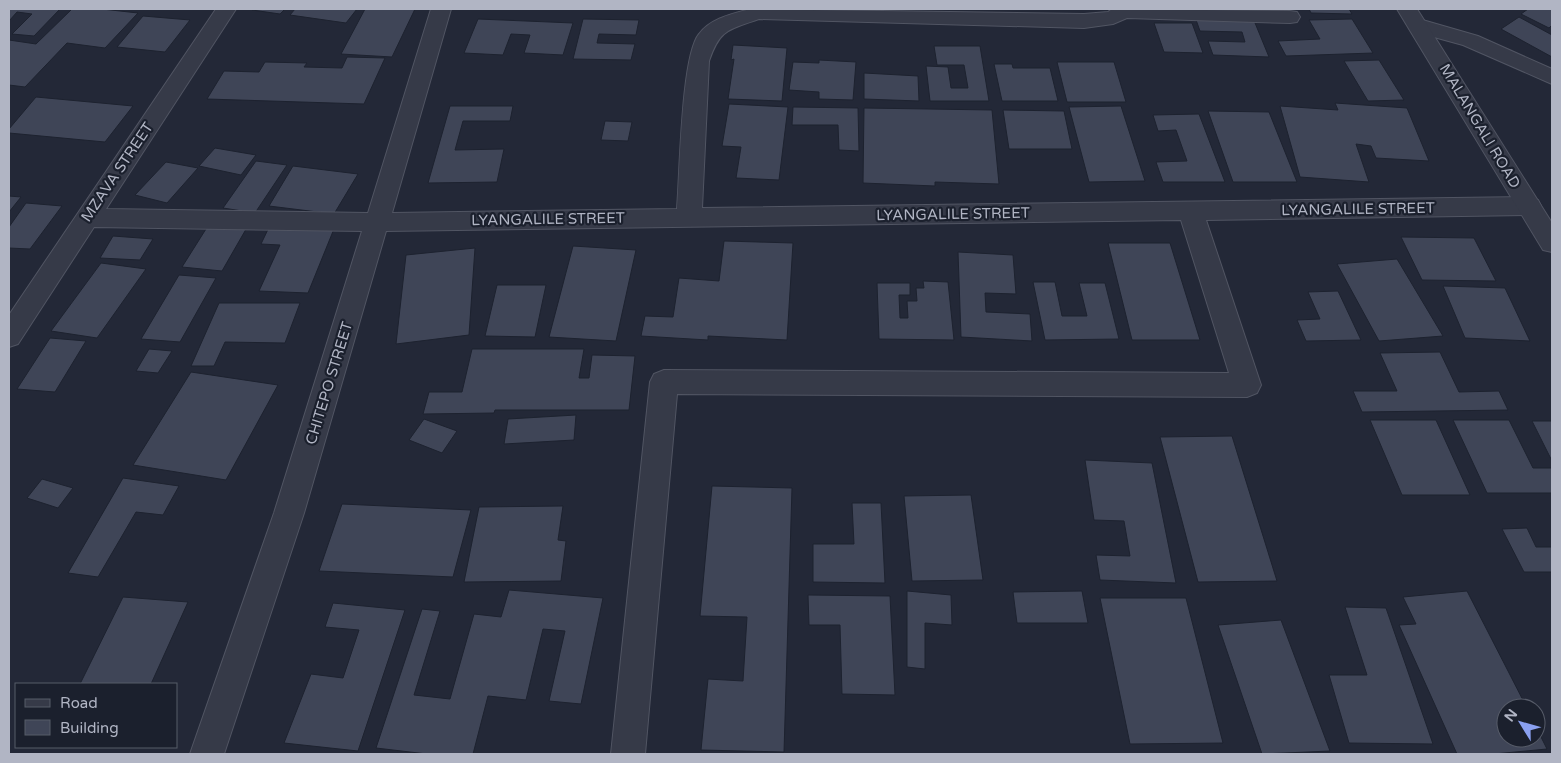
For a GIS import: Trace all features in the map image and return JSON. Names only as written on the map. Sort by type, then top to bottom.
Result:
[{"type":"street","name":"MZAVA STREET","points":[[9,336],[226,9]]},
{"type":"street","name":"CHITEPO STREET","points":[[207,754],[289,514],[441,9]]},
{"type":"street","points":[[689,216],[698,61],[707,37],[724,24],[758,13],[1084,21],[1113,18],[1125,10],[1162,14],[1290,17]]},
{"type":"street","points":[[1413,18],[1464,37],[1552,78]]},
{"type":"street","name":"MALANGALI ROAD","points":[[1413,18],[1552,243]]},
{"type":"street","name":"LYANGALILE STREET","points":[[86,218],[378,222],[689,216],[1191,212],[1529,206]]},
{"type":"street","points":[[628,754],[664,382],[1247,385],[1191,212]]},
{"type":"building","points":[[9,9],[60,9],[34,36],[12,34],[32,14],[17,12],[9,21]]},
{"type":"building","points":[[72,9],[102,9],[138,13],[105,48],[67,43],[25,87],[9,85],[9,40],[36,44]]},
{"type":"building","points":[[253,9],[285,9],[280,14]]},
{"type":"building","points":[[295,9],[357,9],[346,23],[290,15]]},
{"type":"building","points":[[365,9],[415,9],[392,57],[341,54]]},
{"type":"building","points":[[1159,9],[1274,9],[1276,13],[1160,12]]},
{"type":"building","points":[[1309,9],[1349,9],[1352,14],[1311,13]]},
{"type":"building","points":[[1528,9],[1552,9],[1552,25],[1549,28],[1521,14]]},
{"type":"building","points":[[143,16],[190,20],[165,52],[117,47]]},
{"type":"building","points":[[1195,17],[1253,18],[1269,57],[1213,55],[1208,41],[1245,42],[1242,32],[1200,31]]},
{"type":"building","points":[[1519,17],[1552,35],[1552,57],[1501,29]]},
{"type":"building","points":[[478,19],[573,23],[563,55],[524,53],[530,35],[511,34],[503,55],[464,53]]},
{"type":"building","points":[[583,19],[639,20],[636,35],[599,34],[597,43],[635,44],[631,60],[573,59]]},
{"type":"building","points":[[1352,19],[1373,53],[1286,56],[1278,41],[1320,39],[1309,20]]},
{"type":"building","points":[[1154,23],[1192,23],[1203,53],[1164,52]]},
{"type":"building","points":[[733,45],[787,48],[782,101],[728,99],[734,59],[731,60]]},
{"type":"building","points":[[934,46],[980,46],[989,101],[930,101],[926,66],[948,67],[951,88],[968,88],[964,65],[937,65]]},
{"type":"building","points":[[347,57],[385,58],[364,104],[207,99],[224,71],[259,72],[265,62],[307,63],[304,67],[342,68]]},
{"type":"building","points":[[819,60],[856,62],[853,100],[819,99],[819,92],[789,90],[793,62],[819,63]]},
{"type":"building","points":[[1379,60],[1404,100],[1368,101],[1344,61]]},
{"type":"building","points":[[1057,62],[1114,62],[1126,102],[1067,102]]},
{"type":"building","points":[[994,64],[1012,64],[1013,68],[1050,68],[1058,101],[1002,101]]},
{"type":"building","points":[[864,73],[918,76],[919,101],[864,99]]},
{"type":"building","points":[[36,97],[133,106],[105,142],[9,133],[9,129]]},
{"type":"building","points":[[1335,103],[1407,108],[1429,161],[1376,158],[1371,146],[1356,144],[1369,182],[1300,177],[1280,106],[1338,110]]},
{"type":"building","points":[[729,104],[788,107],[779,180],[736,178],[741,147],[722,146]]},
{"type":"building","points":[[450,106],[513,106],[510,121],[463,121],[455,150],[504,149],[497,182],[428,183]]},
{"type":"building","points":[[1121,106],[1145,181],[1089,182],[1069,107]]},
{"type":"building","points":[[793,107],[858,108],[859,151],[839,150],[838,125],[792,125]]},
{"type":"building","points":[[864,108],[992,110],[999,184],[935,182],[935,186],[863,183]]},
{"type":"building","points":[[1003,110],[1064,111],[1072,149],[1009,149]]},
{"type":"building","points":[[1208,111],[1269,112],[1297,182],[1233,182]]},
{"type":"building","points":[[1199,114],[1225,182],[1163,182],[1156,162],[1187,161],[1176,130],[1158,131],[1153,115]]},
{"type":"building","points":[[605,121],[632,122],[628,141],[601,140]]},
{"type":"building","points":[[215,148],[256,155],[241,175],[199,166]]},
{"type":"building","points":[[256,161],[287,165],[255,213],[223,208]]},
{"type":"building","points":[[166,162],[198,168],[167,203],[135,195]]},
{"type":"building","points":[[293,166],[358,174],[334,214],[269,206]]},
{"type":"building","points":[[9,196],[21,197],[9,212]]},
{"type":"building","points":[[26,203],[62,206],[30,249],[9,248],[9,227]]},
{"type":"building","points":[[211,221],[249,224],[222,271],[182,267]]},
{"type":"building","points":[[271,223],[336,224],[308,293],[259,291],[280,245],[261,244]]},
{"type":"building","points":[[113,236],[153,239],[140,260],[100,258]]},
{"type":"building","points":[[1401,237],[1474,238],[1496,281],[1422,280]]},
{"type":"building","points":[[724,241],[793,243],[787,340],[708,336],[708,340],[641,336],[645,316],[673,317],[679,278],[719,281]]},
{"type":"building","points":[[1108,243],[1170,243],[1200,340],[1132,340]]},
{"type":"building","points":[[573,246],[636,250],[616,341],[549,337]]},
{"type":"building","points":[[475,248],[469,335],[396,344],[406,255]]},
{"type":"building","points":[[958,252],[1013,255],[1016,294],[985,293],[986,312],[1030,314],[1032,341],[961,337]]},
{"type":"building","points":[[1397,259],[1443,336],[1379,341],[1337,264]]},
{"type":"building","points":[[101,263],[146,269],[97,338],[51,331]]},
{"type":"building","points":[[179,275],[216,278],[180,342],[141,339]]},
{"type":"building","points":[[923,281],[948,282],[954,340],[879,339],[877,283],[910,283],[910,295],[899,295],[900,318],[908,318],[907,301],[917,301],[916,288],[924,288]]},
{"type":"building","points":[[1033,282],[1055,282],[1062,316],[1087,316],[1079,283],[1105,283],[1119,339],[1045,340]]},
{"type":"building","points":[[497,285],[546,285],[535,337],[485,336]]},
{"type":"building","points":[[1443,286],[1505,288],[1530,341],[1465,338]]},
{"type":"building","points":[[1338,291],[1361,340],[1306,341],[1297,320],[1320,319],[1308,292]]},
{"type":"building","points":[[219,303],[300,303],[285,343],[225,342],[214,366],[191,366]]},
{"type":"building","points":[[50,338],[86,341],[55,392],[17,389]]},
{"type":"building","points":[[149,349],[172,351],[158,373],[136,371]]},
{"type":"building","points":[[472,349],[584,349],[579,378],[589,378],[592,355],[635,356],[629,410],[495,410],[494,413],[423,414],[429,392],[462,392]]},
{"type":"building","points":[[1440,352],[1459,392],[1499,391],[1508,410],[1362,412],[1353,391],[1397,391],[1380,353]]},
{"type":"building","points":[[191,372],[278,385],[226,480],[133,465]]},
{"type":"building","points":[[576,415],[574,440],[504,444],[508,419]]},
{"type":"building","points":[[424,419],[457,431],[442,453],[409,440]]},
{"type":"building","points":[[1370,420],[1436,420],[1470,495],[1402,495]]},
{"type":"building","points":[[1453,420],[1509,420],[1533,468],[1552,468],[1552,493],[1487,493]]},
{"type":"building","points":[[1532,421],[1552,421],[1552,461]]},
{"type":"building","points":[[1232,436],[1277,581],[1198,582],[1160,437]]},
{"type":"building","points":[[1085,460],[1152,463],[1176,583],[1100,580],[1096,555],[1130,556],[1124,521],[1094,520]]},
{"type":"building","points":[[123,478],[179,486],[163,515],[136,512],[98,577],[68,573]]},
{"type":"building","points":[[42,479],[73,488],[58,508],[27,498]]},
{"type":"building","points":[[712,486],[792,488],[784,752],[701,750],[708,679],[743,681],[747,617],[700,616]]},
{"type":"building","points":[[971,495],[983,580],[912,581],[904,496]]},
{"type":"building","points":[[852,503],[881,503],[885,583],[813,582],[813,544],[854,544]]},
{"type":"building","points":[[342,504],[471,510],[453,577],[319,571]]},
{"type":"building","points":[[563,506],[558,540],[566,541],[561,581],[464,582],[479,507]]},
{"type":"building","points":[[1527,528],[1536,547],[1552,547],[1552,572],[1524,572],[1502,529]]},
{"type":"building","points":[[509,590],[603,598],[581,704],[549,701],[565,631],[543,629],[526,700],[488,696],[473,754],[427,754],[376,748],[422,609],[440,611],[414,695],[450,699],[474,614],[501,617]]},
{"type":"building","points":[[907,591],[951,595],[952,625],[925,623],[925,669],[907,667]]},
{"type":"building","points":[[1082,591],[1088,623],[1017,623],[1013,592]]},
{"type":"building","points":[[1467,591],[1522,698],[1496,698],[1496,748],[1546,747],[1547,749],[1494,754],[1457,754],[1399,625],[1416,624],[1403,597]]},
{"type":"building","points":[[808,595],[890,596],[895,695],[842,694],[840,625],[809,625]]},
{"type":"building","points":[[123,597],[188,602],[151,683],[80,683]]},
{"type":"building","points":[[1100,598],[1186,598],[1223,743],[1130,744]]},
{"type":"building","points":[[333,603],[405,610],[358,751],[284,743],[311,674],[343,678],[359,630],[325,627]]},
{"type":"building","points":[[1345,607],[1386,608],[1433,744],[1349,743],[1329,675],[1367,675]]},
{"type":"building","points":[[1281,620],[1330,751],[1262,754],[1218,625]]}]
